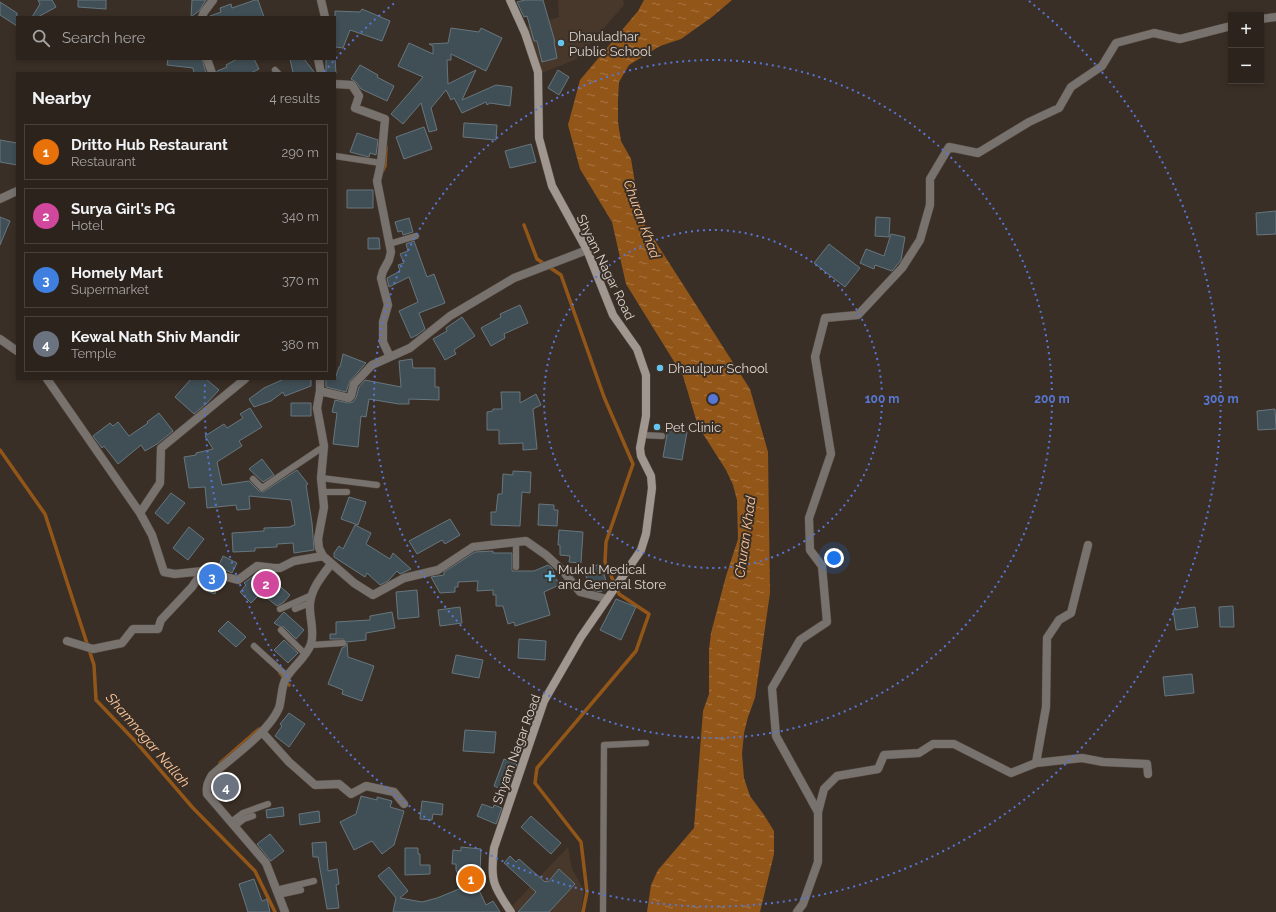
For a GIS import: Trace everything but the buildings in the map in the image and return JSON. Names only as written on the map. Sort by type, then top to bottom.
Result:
[{"type":"street","points":[[202,16],[213,0]]},
{"type":"street","points":[[321,0],[325,16]]},
{"type":"street","name":"Shyam Nagar Road","points":[[510,0],[525,33],[538,72],[539,138],[552,186],[587,250],[613,315],[637,349],[642,362],[646,383],[646,416],[640,448],[641,456],[652,482],[646,534],[641,550],[580,637],[544,701],[494,848],[492,868],[494,882],[498,893],[511,912]]},
{"type":"street","points":[[1264,19],[1276,17]]},
{"type":"street","points":[[818,812],[776,736],[772,688],[800,640],[827,622],[822,566],[810,550],[809,518],[831,454],[815,357],[825,318],[858,315],[902,268],[920,240],[930,205],[930,179],[949,147],[978,153],[1029,122],[1059,108],[1071,87],[1102,66],[1116,43],[1154,34],[1180,39],[1228,27]]},
{"type":"street","points":[[207,60],[212,72]]},
{"type":"street","points":[[318,60],[321,72]]},
{"type":"street","points":[[336,84],[352,85],[358,96],[355,108],[385,119],[381,163],[377,181],[391,252],[389,260],[383,271],[382,278],[388,305],[383,322],[383,342],[390,357]]},
{"type":"street","points":[[0,199],[16,191]]},
{"type":"street","points":[[320,391],[349,398],[351,396],[354,384],[372,365],[410,348],[450,316],[514,278],[587,250]]},
{"type":"street","points":[[0,339],[16,350]]},
{"type":"street","points":[[48,380],[140,513],[152,535],[164,572],[175,574],[203,571],[238,580],[257,566],[280,568],[294,561],[323,556]]},
{"type":"street","points":[[140,513],[160,483],[161,448],[244,380]]},
{"type":"street","points":[[320,380],[317,408],[324,449],[321,478],[324,507],[318,539],[319,548],[323,556],[354,583],[373,595],[404,578],[438,570],[472,547],[526,541],[546,555],[562,570],[580,592],[607,599]]},
{"type":"street","points":[[1036,763],[1046,707],[1047,638],[1058,620],[1071,613],[1088,545]]},
{"type":"street","points":[[285,912],[266,863],[207,794],[206,788],[212,775],[262,732],[270,723],[279,708],[283,683],[287,676],[306,654],[311,645],[313,634],[311,599],[315,588],[331,564]]},
{"type":"street","points":[[67,641],[93,649],[122,643],[133,629],[158,629],[161,620],[192,587],[203,571]]},
{"type":"street","points":[[262,732],[289,762],[315,785],[339,784],[351,794],[366,786],[394,792],[404,804]]},
{"type":"street","points":[[797,912],[802,904],[818,862],[818,812],[824,789],[838,776],[878,769],[884,755],[919,753],[933,744],[954,744],[1011,773],[1036,763],[1082,758],[1103,762],[1147,764],[1148,774]]},
{"type":"lane","points":[[336,156],[381,163]]},
{"type":"lane","points":[[389,244],[416,236]]},
{"type":"lane","points":[[642,435],[662,436]]},
{"type":"lane","points":[[253,479],[262,488],[320,449],[324,449]]},
{"type":"lane","points":[[321,478],[376,485]]},
{"type":"lane","points":[[323,492],[348,492]]},
{"type":"lane","points":[[516,543],[516,567]]},
{"type":"lane","points":[[280,609],[311,599]]},
{"type":"lane","points":[[295,609],[311,599]]},
{"type":"lane","points":[[281,630],[306,654]]},
{"type":"lane","points":[[311,645],[343,643]]},
{"type":"lane","points":[[254,646],[287,676]]},
{"type":"lane","points":[[603,912],[604,745],[646,743]]},
{"type":"lane","points":[[233,824],[242,813],[268,804]]},
{"type":"lane","points":[[233,824],[253,816]]},
{"type":"lane","points":[[277,893],[314,881]]},
{"type":"lane","points":[[277,893],[301,890]]},
{"type":"shaded area","name":"Dhauladhar Public School","points":[[558,0],[623,0],[624,5],[577,59],[542,73],[526,27],[559,17]]},
{"type":"shaded area","points":[[568,847],[572,869],[584,890],[581,912],[517,912],[512,906]]},
{"type":"water","name":"Churan Khad","points":[[644,0],[732,0],[712,17],[681,39],[660,46],[629,65],[619,82],[618,122],[621,141],[631,159],[641,219],[750,389],[768,452],[770,593],[755,698],[744,733],[742,754],[744,778],[750,796],[774,831],[774,854],[760,912],[647,912],[651,885],[658,870],[694,828],[703,711],[709,694],[709,650],[711,633],[726,576],[738,539],[737,500],[733,485],[726,470],[698,426],[683,376],[626,284],[612,222],[580,169],[568,125],[580,80],[638,11]]},
{"type":"waterway","points":[[382,172],[385,166],[386,147]]},
{"type":"waterway","points":[[524,225],[537,259],[561,275],[604,397],[633,464],[606,542],[605,562],[619,594],[649,614],[636,651],[537,768],[535,783],[581,842],[587,892],[583,912]]},
{"type":"waterway","name":"Shamnagar Nallah","points":[[0,450],[45,514],[94,665],[96,700],[136,742],[193,808],[255,871],[275,912]]},
{"type":"waterway","points":[[280,673],[289,685]]},
{"type":"waterway","points":[[220,763],[259,729]]},
{"type":"place","name":"Dhauladhar Public School","points":[[561,43]]},
{"type":"place","name":"Dhaulpur School","points":[[660,368]]},
{"type":"place","name":"Pet Clinic","points":[[657,427]]},
{"type":"place","name":"Mukul Medical and General Store","points":[[550,576]]},
{"type":"place","name":"Homely Mart","points":[[212,577]]},
{"type":"place","name":"Surya Girl's PG","points":[[266,584]]},
{"type":"place","name":"Kewal Nath Shiv Mandir","points":[[226,787]]},
{"type":"place","name":"Dritto Hub Restaurant","points":[[471,879]]}]
